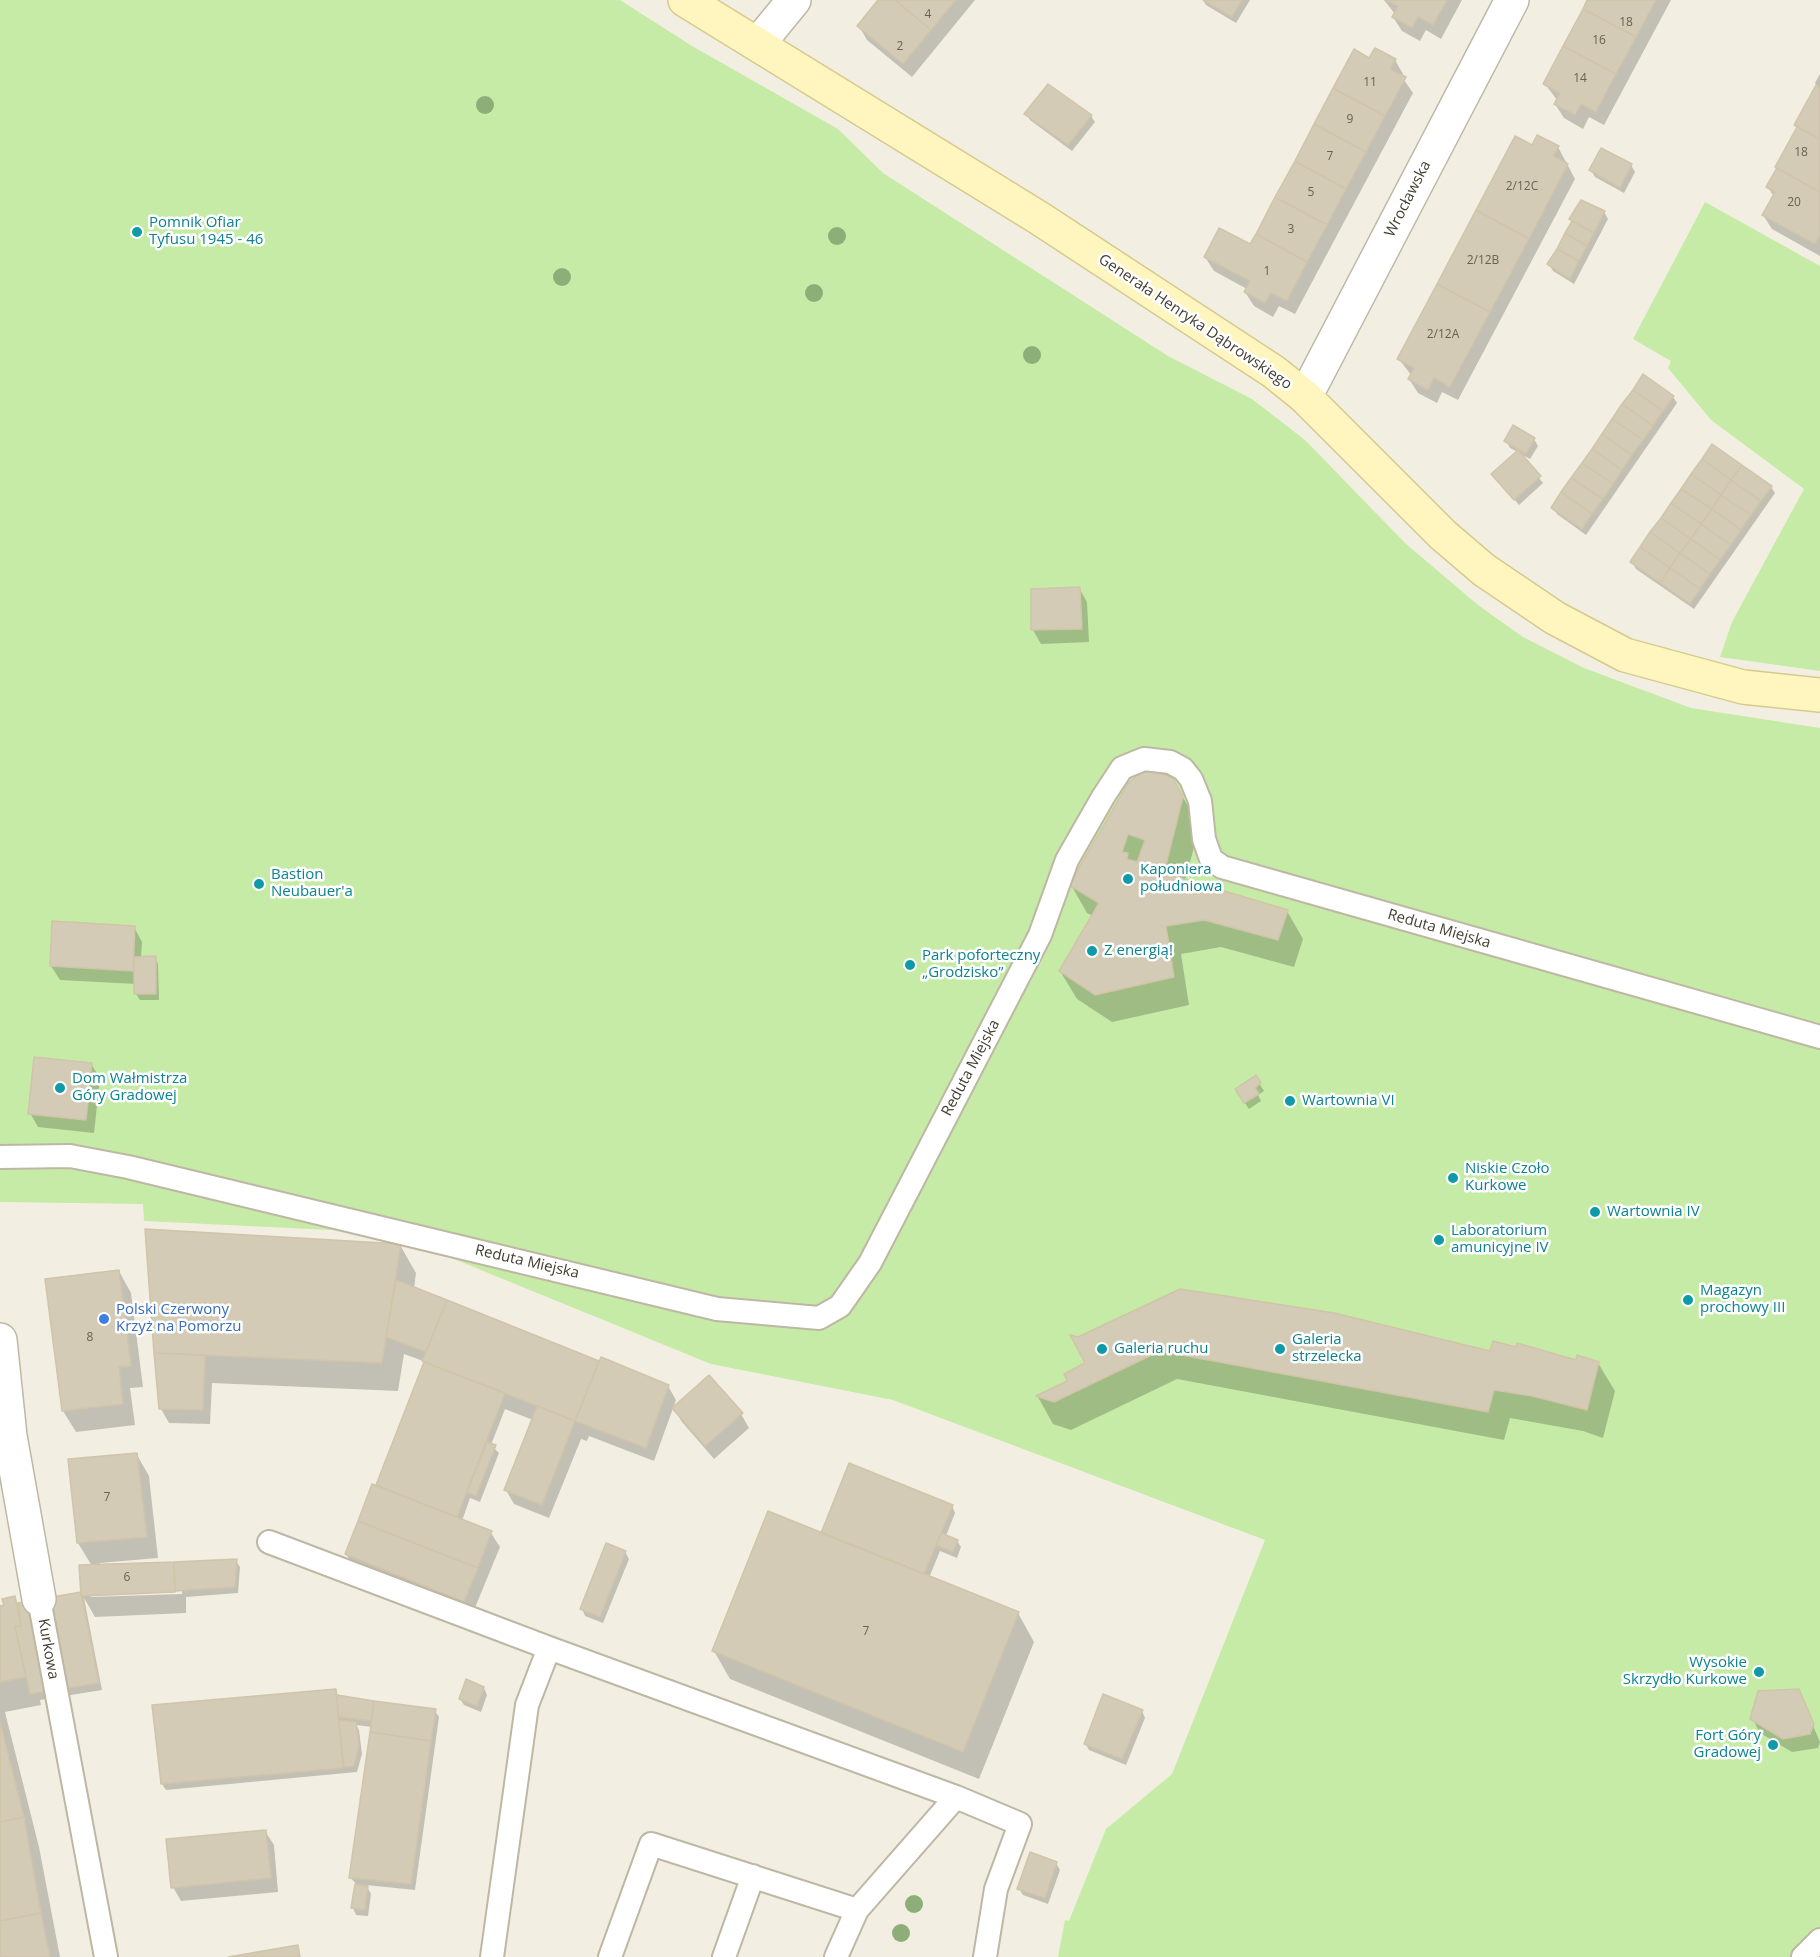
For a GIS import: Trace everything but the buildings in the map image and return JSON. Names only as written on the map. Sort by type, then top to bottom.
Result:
[{"type":"street","name":"Generała Henryka Dąbrowskiego","points":[[685,0],[1039,218],[1274,372],[1305,397],[1451,542],[1484,570],[1555,618],[1625,655],[1743,687],[1820,695]]},
{"type":"street","points":[[758,44],[794,0]]},
{"type":"street","name":"Wrocławska","points":[[1305,397],[1512,0]]},
{"type":"street","name":"Kurkowa","points":[[0,1340],[5,1437],[39,1599]]},
{"type":"lane","name":"Reduta Miejska","points":[[0,1157],[70,1156],[128,1167],[717,1309],[819,1318],[840,1306],[870,1263],[1040,935],[1067,860],[1122,768],[1144,759],[1170,762],[1183,769],[1191,779],[1200,801],[1204,839],[1211,859],[1222,867],[1820,1038]]},
{"type":"lane","points":[[269,1542],[549,1648],[956,1797],[1020,1824],[996,1889],[985,1957]]},
{"type":"lane","name":"Kurkowa","points":[[39,1599],[106,1957]]},
{"type":"lane","points":[[492,1957],[527,1705],[549,1648]]},
{"type":"lane","points":[[836,1957],[857,1910],[956,1797]]},
{"type":"lane","points":[[610,1957],[651,1844],[857,1910]]},
{"type":"lane","points":[[724,1957],[753,1876]]},
{"type":"lane","points":[[1803,1957],[1820,1940]]},
{"type":"green space","name":"Park poforteczny „Grodzisko”","points":[[0,0],[620,0],[692,46],[838,129],[883,173],[1168,356],[1252,399],[1305,440],[1405,543],[1478,605],[1523,637],[1584,668],[1691,708],[1820,728],[1820,1957],[1058,1957],[1065,1920],[1069,1921],[1106,1829],[1172,1774],[1265,1540],[893,1400],[711,1364],[405,1239],[352,1231],[144,1221],[143,1204],[0,1202]]},
{"type":"green space","points":[[1705,202],[1820,266],[1820,671],[1720,657],[1732,622],[1804,489],[1711,420],[1668,368],[1671,361],[1633,339]]},
{"type":"place","name":"Pomnik Ofiar Tyfusu 1945 - 46","points":[[137,232]]},
{"type":"place","name":"Kaponiera południowa","points":[[1128,879]]},
{"type":"place","name":"Bastion Neubauer'a","points":[[259,884]]},
{"type":"place","name":"Z energią!","points":[[1092,951]]},
{"type":"place","name":"Park poforteczny „Grodzisko”","points":[[910,965]]},
{"type":"place","name":"Dom Wałmistrza Góry Gradowej","points":[[60,1088]]},
{"type":"place","name":"Wartownia VI","points":[[1290,1101]]},
{"type":"place","name":"Niskie Czoło Kurkowe","points":[[1453,1178]]},
{"type":"place","name":"Wartownia IV","points":[[1595,1212]]},
{"type":"place","name":"Laboratorium amunicyjne IV","points":[[1439,1240]]},
{"type":"place","name":"Magazyn prochowy III","points":[[1688,1300]]},
{"type":"place","name":"Polski Czerwony Krzyż na Pomorzu","points":[[104,1319]]},
{"type":"place","name":"Galeria ruchu","points":[[1102,1349]]},
{"type":"place","name":"Galeria strzelecka","points":[[1280,1349]]},
{"type":"place","name":"Wysokie Skrzydło Kurkowe","points":[[1759,1672]]},
{"type":"place","name":"Fort Góry Gradowej","points":[[1773,1745]]}]
